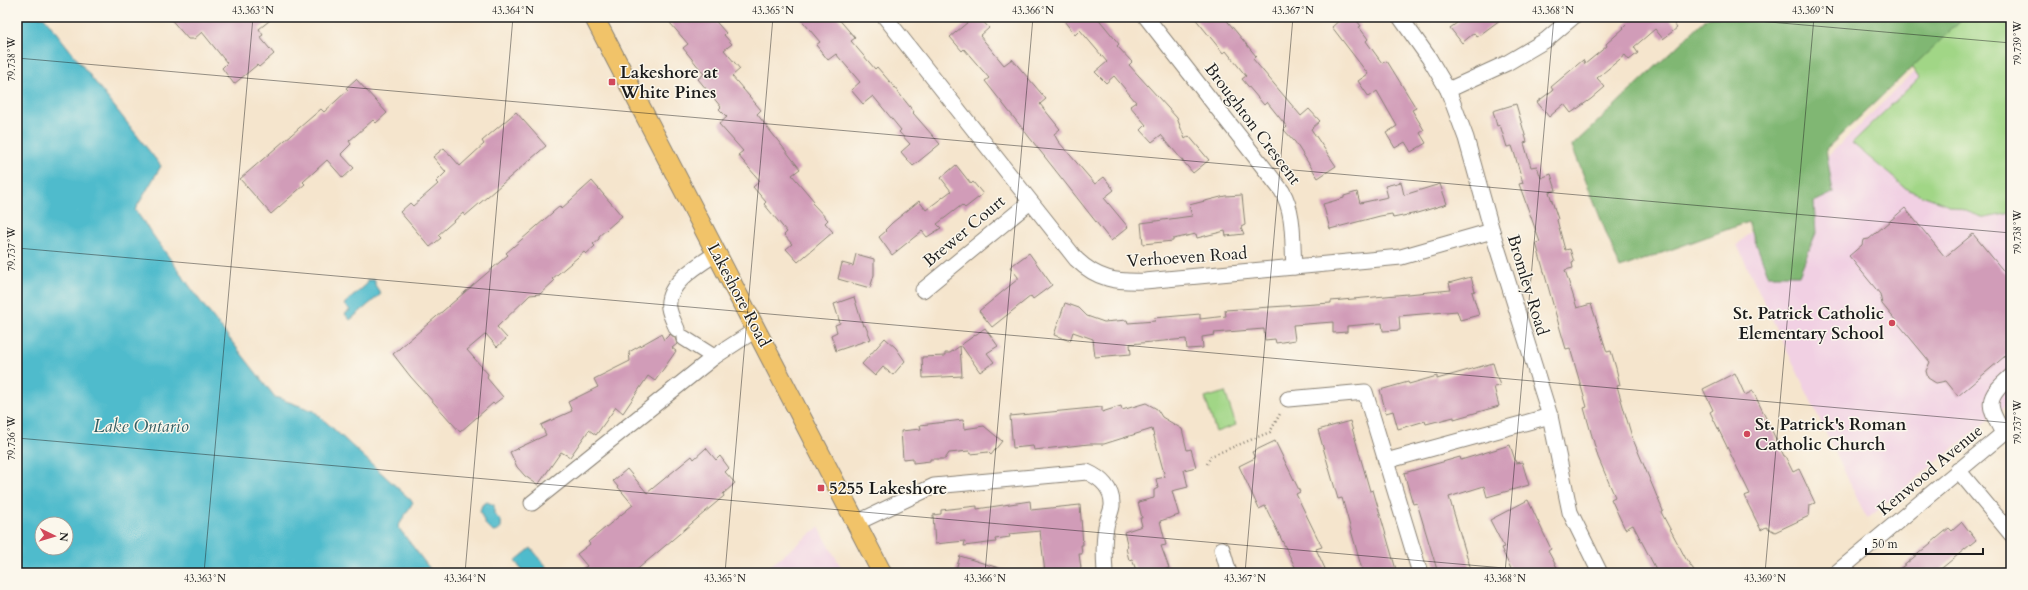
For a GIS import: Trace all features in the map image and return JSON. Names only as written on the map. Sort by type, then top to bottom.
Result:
[{"type":"main road","name":"Lakeshore Road","points":[[594,17],[757,329],[882,573]]},
{"type":"street","name":"Verhoeven Road","points":[[885,17],[1076,259],[1096,274],[1118,281],[1146,281],[1401,257],[1492,231]]},
{"type":"street","name":"Broughton Crescent","points":[[1146,17],[1282,191],[1291,212],[1294,267]]},
{"type":"street","name":"Bromley Road","points":[[1400,17],[1429,58],[1448,90],[1466,138],[1492,231],[1550,416],[1570,512],[1600,573]]},
{"type":"street","points":[[1448,90],[1507,63],[1546,40],[1573,17]]},
{"type":"street","name":"Brewer Court","points":[[923,290],[1030,202]]},
{"type":"street","points":[[714,357],[680,333],[668,307],[672,290],[690,270],[717,253]]},
{"type":"street","points":[[532,503],[714,357],[757,329]]},
{"type":"street","points":[[2007,430],[1992,413],[1991,402],[1996,389],[2011,376]]},
{"type":"street","points":[[1288,399],[1365,392],[1420,573]]},
{"type":"street","points":[[1386,461],[1550,416]]},
{"type":"street","name":"Kenwood Avenue","points":[[1836,573],[2007,430]]},
{"type":"street","points":[[1958,470],[2011,534]]},
{"type":"street","points":[[856,523],[934,486],[1087,472],[1098,477],[1106,485],[1111,494],[1112,507],[1106,526],[1104,542],[1105,573]]},
{"type":"street","points":[[1222,549],[1229,573]]},
{"type":"path","points":[[1207,464],[1211,456],[1270,432],[1281,411],[1285,409],[1288,399]]},
{"type":"shaded area","name":"St. Patrick Catholic Elementary School","points":[[1914,72],[2011,199],[2011,401],[1867,519],[1737,245]]},
{"type":"shaded area","points":[[819,527],[844,573],[761,573]]},
{"type":"green space","points":[[1708,17],[1965,17],[1826,149],[1833,193],[1814,202],[1816,233],[1799,275],[1768,275],[1748,222],[1620,268],[1572,146]]},
{"type":"green space","points":[[1875,17],[2011,17],[2011,213],[1985,218],[1908,190],[1852,143],[1919,78]]},
{"type":"green space","points":[[1225,392],[1236,425],[1216,432],[1205,398]]},
{"type":"water","name":"Lake Ontario","points":[[17,17],[44,17],[161,166],[135,210],[201,302],[275,397],[314,411],[413,502],[398,527],[433,573],[17,573]]},
{"type":"water","points":[[367,280],[375,280],[375,285],[381,294],[350,320],[345,314],[350,310],[344,304],[367,284]]},
{"type":"water","points":[[487,502],[494,505],[494,514],[501,521],[501,528],[497,531],[493,532],[485,524],[480,511],[482,505]]},
{"type":"water","points":[[531,548],[552,573],[524,573],[515,561]]},
{"type":"building","points":[[169,17],[274,17],[259,29],[263,35],[260,37],[274,54],[259,67],[257,65],[234,84],[222,68],[227,63],[202,32],[194,39],[188,39]]},
{"type":"building","points":[[665,17],[712,17],[726,33],[724,35],[732,44],[724,50],[740,69],[732,76],[761,110],[757,114],[800,169],[792,175],[814,201],[812,203],[828,220],[825,223],[833,232],[798,262],[786,249],[792,244],[784,235],[787,232],[764,204],[766,202],[753,187],[760,181],[738,155],[743,151],[719,124],[727,117],[719,109],[721,107],[698,79],[704,74],[683,48],[688,44]]},
{"type":"building","points":[[799,17],[837,17],[855,38],[851,41],[875,69],[877,67],[890,82],[914,112],[913,113],[940,144],[913,166],[901,152],[910,144],[899,132],[901,130],[873,96],[863,104],[851,90],[860,82],[836,54],[828,60],[816,45],[820,42]]},
{"type":"building","points":[[974,17],[979,17],[989,28],[980,36],[1004,65],[1012,59],[1046,99],[1040,104],[1060,129],[1054,134],[1058,141],[1095,184],[1104,177],[1114,190],[1104,198],[1128,227],[1111,241],[985,81],[989,78],[964,49],[962,51],[950,37]]},
{"type":"building","points":[[1061,17],[1097,17],[1119,44],[1117,46],[1132,62],[1129,65],[1177,118],[1185,139],[1189,136],[1209,160],[1193,173],[1161,135],[1152,142],[1141,130],[1146,125],[1130,106],[1136,102],[1114,76],[1106,83],[1095,72],[1107,62],[1080,30],[1075,35]]},
{"type":"building","points":[[1194,17],[1224,17],[1256,56],[1253,59],[1301,116],[1309,109],[1320,121],[1311,129],[1336,166],[1318,178],[1295,142],[1284,130],[1287,127],[1267,102],[1264,105],[1242,79],[1246,76],[1226,51],[1223,53]]},
{"type":"building","points":[[1343,17],[1354,17],[1368,39],[1366,41],[1382,63],[1387,61],[1416,108],[1412,110],[1424,130],[1420,133],[1426,143],[1411,152],[1405,142],[1395,148],[1386,133],[1397,126],[1377,91],[1369,97],[1358,81],[1368,74],[1332,27]]},
{"type":"building","points":[[1465,17],[1504,17],[1477,37],[1474,33],[1462,43],[1450,28]]},
{"type":"building","points":[[1633,17],[1669,17],[1677,28],[1663,39],[1655,29],[1634,47],[1638,53],[1629,60],[1625,55],[1597,78],[1605,87],[1591,99],[1571,113],[1564,104],[1549,117],[1537,102],[1553,90],[1551,87],[1583,60],[1585,64],[1607,46],[1606,44],[1624,28],[1623,27]]},
{"type":"building","points":[[356,79],[387,113],[376,123],[373,120],[349,141],[351,144],[341,154],[354,168],[343,178],[327,160],[303,182],[305,184],[271,214],[240,179],[321,109],[324,112],[348,90],[346,88]]},
{"type":"building","points":[[1516,104],[1527,142],[1524,143],[1531,167],[1537,166],[1541,178],[1551,174],[1556,190],[1549,192],[1558,219],[1565,250],[1570,249],[1574,262],[1572,263],[1573,268],[1565,270],[1577,308],[1591,304],[1607,352],[1611,351],[1620,385],[1617,386],[1632,437],[1663,511],[1661,512],[1686,559],[1696,573],[1658,573],[1633,525],[1625,529],[1611,499],[1615,497],[1598,457],[1584,408],[1587,407],[1570,348],[1566,349],[1556,315],[1536,243],[1540,242],[1519,184],[1523,183],[1514,152],[1512,146],[1507,147],[1500,125],[1497,126],[1493,111]]},
{"type":"building","points":[[516,112],[546,146],[465,216],[463,213],[438,235],[441,238],[430,247],[400,212],[410,203],[413,206],[438,184],[436,182],[446,172],[433,157],[444,148],[460,166],[484,144],[482,141]]},
{"type":"building","points":[[956,165],[971,184],[973,182],[983,194],[965,208],[962,205],[937,224],[941,228],[927,237],[922,231],[892,255],[879,237],[892,223],[919,201],[926,210],[951,191],[941,178]]},
{"type":"building","points":[[592,181],[622,216],[599,236],[599,239],[593,244],[595,246],[586,254],[584,252],[552,279],[554,281],[540,294],[530,295],[497,327],[507,338],[497,347],[486,334],[467,350],[488,374],[487,378],[503,397],[494,404],[493,403],[460,432],[410,376],[393,354],[508,255],[506,253],[560,206],[561,209]]},
{"type":"building","points":[[1401,182],[1404,195],[1440,184],[1447,204],[1417,213],[1393,218],[1392,214],[1380,216],[1330,229],[1323,204],[1344,198],[1344,196],[1357,192],[1360,203],[1388,197],[1385,186]]},
{"type":"building","points":[[1242,195],[1245,225],[1241,227],[1244,234],[1226,236],[1225,231],[1197,238],[1196,234],[1173,239],[1173,241],[1143,244],[1141,223],[1192,216],[1189,205],[1225,196]]},
{"type":"building","points":[[1905,208],[1945,257],[1973,234],[2011,280],[2011,351],[1958,396],[1946,381],[1936,383],[1928,378],[1926,371],[1930,362],[1882,304],[1880,294],[1849,256],[1862,245],[1863,240],[1869,239]]},
{"type":"building","points":[[1029,253],[1052,285],[1033,299],[1031,296],[992,327],[979,311],[1018,279],[1010,267]]},
{"type":"building","points":[[856,254],[874,259],[874,275],[870,288],[838,279],[842,263],[853,266]]},
{"type":"building","points":[[1471,277],[1475,291],[1472,292],[1479,315],[1460,320],[1457,311],[1399,316],[1400,330],[1383,331],[1382,323],[1347,326],[1347,332],[1333,333],[1333,322],[1293,325],[1295,340],[1276,343],[1275,339],[1265,340],[1264,329],[1214,333],[1215,335],[1202,337],[1203,348],[1187,349],[1186,339],[1130,344],[1131,354],[1095,357],[1093,339],[1073,332],[1070,341],[1054,335],[1065,303],[1079,308],[1087,316],[1104,322],[1127,320],[1128,323],[1155,321],[1154,318],[1200,314],[1200,319],[1226,316],[1225,310],[1331,303],[1331,301],[1451,290],[1449,283]]},
{"type":"building","points":[[854,297],[863,326],[865,325],[871,339],[836,351],[831,335],[837,332],[835,325],[840,323],[834,304]]},
{"type":"building","points":[[985,328],[998,346],[987,353],[994,362],[980,372],[961,345]]},
{"type":"building","points":[[661,334],[664,340],[670,334],[675,338],[677,344],[672,348],[676,351],[655,381],[648,376],[623,413],[616,407],[596,435],[589,430],[570,457],[561,452],[538,485],[525,476],[517,467],[510,452],[546,435],[541,425],[572,411],[568,402],[598,387],[594,379],[630,361],[629,352]]},
{"type":"building","points":[[885,338],[896,348],[905,361],[893,375],[883,367],[875,376],[862,364]]},
{"type":"building","points":[[960,346],[962,376],[923,378],[922,357],[945,356],[945,353],[950,353]]},
{"type":"building","points":[[1493,363],[1500,386],[1494,387],[1499,406],[1454,419],[1454,417],[1426,424],[1425,421],[1398,429],[1393,411],[1386,413],[1380,390],[1437,376],[1437,379]]},
{"type":"building","name":"St. Patrick's Roman Catholic Church","points":[[1735,373],[1745,395],[1753,391],[1784,456],[1793,472],[1799,469],[1815,503],[1810,505],[1809,516],[1775,532],[1766,527],[1761,530],[1744,496],[1750,494],[1710,412],[1713,410],[1703,389]]},
{"type":"building","points":[[1146,403],[1157,409],[1162,417],[1182,429],[1187,450],[1191,449],[1196,467],[1184,470],[1188,487],[1172,491],[1179,515],[1160,521],[1166,545],[1161,546],[1169,568],[1155,573],[1137,573],[1132,559],[1129,560],[1126,548],[1128,547],[1124,532],[1142,526],[1140,518],[1142,518],[1138,502],[1154,498],[1154,490],[1158,488],[1156,479],[1165,477],[1152,429],[1104,444],[1089,444],[1034,450],[1033,446],[1013,448],[1010,416],[1102,407],[1102,412],[1121,406],[1122,410]]},
{"type":"building","points":[[963,420],[964,429],[984,426],[1002,441],[991,455],[988,452],[971,454],[969,451],[949,453],[945,459],[930,459],[930,461],[913,463],[913,458],[903,459],[901,431],[921,429],[920,425]]},
{"type":"building","points":[[1350,421],[1370,491],[1373,490],[1397,573],[1363,573],[1342,498],[1338,499],[1318,430]]},
{"type":"building","points":[[1275,441],[1300,492],[1296,494],[1322,547],[1316,549],[1327,573],[1298,573],[1265,506],[1259,509],[1239,466],[1255,458],[1252,452]]},
{"type":"building","points":[[1510,445],[1516,463],[1522,462],[1529,485],[1487,497],[1484,486],[1449,497],[1472,573],[1438,573],[1417,503],[1413,504],[1404,473],[1460,457],[1461,460]]},
{"type":"building","points":[[706,448],[716,460],[720,456],[729,468],[725,472],[735,483],[723,494],[724,496],[633,573],[578,573],[587,566],[577,554],[590,544],[588,542],[633,505],[613,481],[627,469],[647,493],[692,456],[694,459]]},
{"type":"building","points":[[1528,500],[1551,549],[1548,551],[1560,573],[1513,573],[1501,548],[1504,547],[1490,520]]},
{"type":"building","points":[[1030,501],[1031,510],[1080,505],[1083,545],[1081,545],[1082,554],[1079,554],[1081,568],[1077,573],[1045,573],[1040,531],[1009,534],[1010,537],[995,539],[996,542],[964,546],[965,541],[935,544],[933,515],[941,514],[941,510],[977,506],[977,509]]},
{"type":"building","points":[[1962,522],[1976,540],[1936,573],[1895,573],[1949,528],[1952,531]]},
{"type":"building","points":[[960,556],[1005,570],[1004,573],[955,573]]},
{"type":"place","name":"Lakeshore at White Pines","points":[[612,82]]},
{"type":"place","name":"St. Patrick Catholic Elementary School","points":[[1892,323]]},
{"type":"place","name":"St. Patrick's Roman Catholic Church","points":[[1747,434]]},
{"type":"place","name":"5255 Lakeshore","points":[[821,488]]}]
